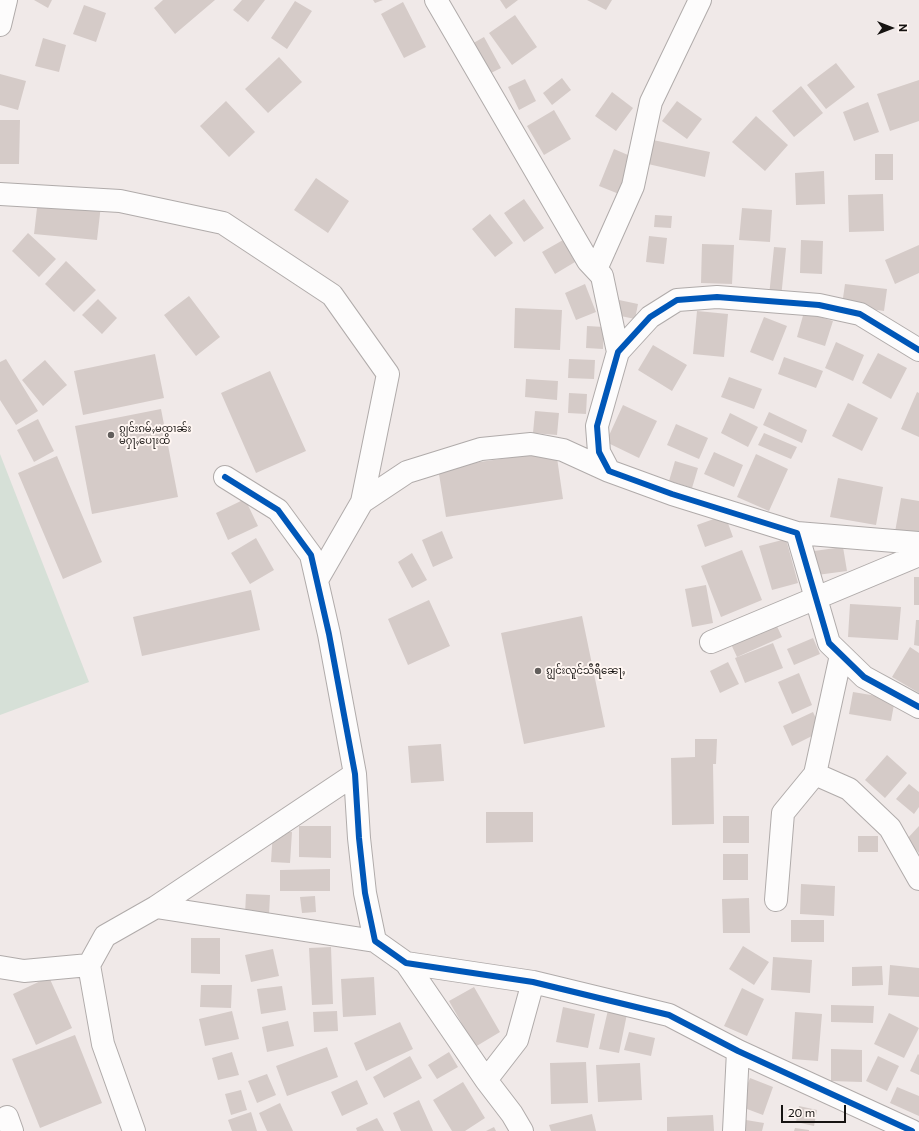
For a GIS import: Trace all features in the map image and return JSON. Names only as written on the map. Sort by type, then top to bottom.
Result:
[{"type":"street","points":[[0,25],[6,0]]},
{"type":"street","points":[[436,0],[588,261],[602,276],[618,352]]},
{"type":"street","points":[[596,269],[633,186],[650,102],[700,0]]},
{"type":"street","points":[[0,194],[120,201],[224,223],[332,294],[388,374],[362,502],[317,580]]},
{"type":"street","points":[[609,471],[599,452],[597,426],[618,352],[650,317],[677,300],[717,297],[819,305],[860,314],[919,350]]},
{"type":"street","points":[[362,502],[406,472],[481,449],[531,444],[564,450],[609,471],[672,494],[797,533],[919,543]]},
{"type":"street","points":[[224,477],[278,510],[310,556],[331,642],[355,774],[363,877],[375,941]]},
{"type":"street","points":[[797,533],[829,643],[864,677],[919,707]]},
{"type":"street","points":[[711,642],[919,555]]},
{"type":"street","points":[[776,900],[784,813],[815,774],[841,655]]},
{"type":"street","points":[[134,1131],[103,1044],[89,965],[105,936],[156,907],[355,774]]},
{"type":"street","points":[[815,774],[849,789],[890,828],[919,879]]},
{"type":"street","points":[[156,907],[375,941],[406,964],[486,1080],[512,1114],[522,1131]]},
{"type":"street","points":[[406,964],[533,982],[669,1015],[738,1051],[912,1131]]},
{"type":"street","points":[[0,967],[24,970],[89,965]]},
{"type":"street","points":[[486,1080],[517,1040],[533,982]]},
{"type":"street","points":[[734,1131],[738,1051]]},
{"type":"shaded area","points":[[0,454],[89,682],[0,715]]},
{"type":"building","points":[[34,0],[52,0],[48,8]]},
{"type":"building","points":[[163,0],[215,0],[175,34],[154,8]]},
{"type":"building","points":[[242,0],[265,0],[248,22],[233,10]]},
{"type":"building","points":[[373,0],[383,0],[375,3]]},
{"type":"building","points":[[500,0],[518,0],[506,9]]},
{"type":"building","points":[[587,0],[612,0],[606,10]]},
{"type":"building","points":[[295,1],[312,11],[287,49],[271,38]]},
{"type":"building","points":[[403,2],[426,47],[404,58],[381,14]]},
{"type":"building","points":[[84,5],[106,13],[96,42],[73,34]]},
{"type":"building","points":[[515,15],[537,47],[512,65],[489,33]]},
{"type":"building","points":[[484,37],[501,68],[487,75],[470,45]]},
{"type":"building","points":[[43,38],[66,45],[59,72],[35,66]]},
{"type":"building","points":[[279,57],[302,82],[268,113],[245,89]]},
{"type":"building","points":[[836,63],[855,87],[826,109],[807,85]]},
{"type":"building","points":[[0,74],[26,81],[18,110],[0,105]]},
{"type":"building","points":[[562,78],[571,90],[552,105],[543,93]]},
{"type":"building","points":[[525,79],[536,101],[519,110],[508,87]]},
{"type":"building","points":[[919,80],[919,121],[890,131],[877,94]]},
{"type":"building","points":[[801,86],[823,113],[794,137],[772,111]]},
{"type":"building","points":[[612,92],[633,108],[616,131],[595,116]]},
{"type":"building","points":[[226,101],[255,132],[229,157],[200,126]]},
{"type":"building","points":[[677,101],[702,119],[687,139],[662,121]]},
{"type":"building","points":[[868,102],[879,132],[854,141],[843,112]]},
{"type":"building","points":[[554,110],[571,139],[544,155],[527,126]]},
{"type":"building","points":[[756,116],[788,145],[765,171],[732,142]]},
{"type":"building","points":[[0,120],[20,120],[19,164],[0,164]]},
{"type":"building","points":[[653,140],[710,152],[705,177],[648,164]]},
{"type":"building","points":[[614,149],[635,158],[619,194],[599,186]]},
{"type":"building","points":[[875,154],[893,154],[893,180],[875,180]]},
{"type":"building","points":[[824,171],[825,204],[796,205],[795,173]]},
{"type":"building","points":[[316,178],[349,201],[328,233],[294,210]]},
{"type":"building","points":[[883,194],[884,231],[849,232],[848,195]]},
{"type":"building","points":[[38,199],[101,205],[97,240],[34,234]]},
{"type":"building","points":[[524,199],[544,228],[524,242],[504,213]]},
{"type":"building","points":[[742,208],[772,210],[770,242],[739,240]]},
{"type":"building","points":[[490,214],[513,243],[495,257],[472,229]]},
{"type":"building","points":[[655,215],[672,216],[671,228],[654,227]]},
{"type":"building","points":[[28,233],[56,259],[39,277],[12,251]]},
{"type":"building","points":[[649,236],[667,238],[664,264],[646,262]]},
{"type":"building","points":[[563,240],[575,262],[555,274],[542,252]]},
{"type":"building","points":[[801,240],[823,241],[822,274],[800,273]]},
{"type":"building","points":[[702,244],[734,245],[732,284],[701,283]]},
{"type":"building","points":[[919,245],[919,273],[895,284],[885,260]]},
{"type":"building","points":[[774,247],[786,248],[781,298],[769,296]]},
{"type":"building","points":[[66,261],[96,290],[74,312],[45,284]]},
{"type":"building","points":[[585,284],[596,312],[576,320],[565,293]]},
{"type":"building","points":[[845,284],[887,289],[884,311],[842,305]]},
{"type":"building","points":[[189,296],[220,337],[196,356],[164,315]]},
{"type":"building","points":[[98,299],[117,318],[102,334],[82,315]]},
{"type":"building","points":[[619,300],[638,304],[635,319],[616,315]]},
{"type":"building","points":[[515,308],[562,310],[560,350],[514,348]]},
{"type":"building","points":[[697,311],[728,314],[724,357],[693,354]]},
{"type":"building","points":[[804,312],[833,321],[825,346],[797,337]]},
{"type":"building","points":[[764,317],[787,326],[773,361],[750,352]]},
{"type":"building","points":[[587,326],[604,327],[603,349],[586,348]]},
{"type":"building","points":[[836,342],[864,355],[853,381],[825,368]]},
{"type":"building","points":[[653,345],[687,365],[672,391],[638,370]]},
{"type":"building","points":[[878,353],[907,368],[891,399],[862,383]]},
{"type":"building","points":[[155,354],[164,398],[83,415],[74,371]]},
{"type":"building","points":[[784,357],[823,371],[816,388],[778,374]]},
{"type":"building","points":[[6,359],[38,411],[16,425],[0,400],[0,362]]},
{"type":"building","points":[[569,359],[595,360],[594,379],[568,378]]},
{"type":"building","points":[[45,360],[67,385],[43,406],[22,380]]},
{"type":"building","points":[[270,371],[306,451],[256,473],[221,393]]},
{"type":"building","points":[[729,377],[762,389],[754,409],[721,397]]},
{"type":"building","points":[[526,379],[558,381],[557,400],[525,397]]},
{"type":"building","points":[[917,392],[919,393],[919,437],[901,429]]},
{"type":"building","points":[[569,393],[587,394],[586,414],[568,413]]},
{"type":"building","points":[[848,403],[878,418],[862,451],[832,436]]},
{"type":"building","points":[[623,405],[657,421],[639,458],[606,442]]},
{"type":"building","points":[[161,409],[178,497],[92,514],[75,426]]},
{"type":"building","points":[[535,411],[559,413],[557,435],[533,433]]},
{"type":"building","points":[[769,412],[807,430],[802,443],[763,425]]},
{"type":"building","points":[[730,413],[758,427],[748,447],[721,433]]},
{"type":"building","points":[[38,419],[54,451],[34,462],[17,430]]},
{"type":"building","points":[[676,424],[708,438],[699,459],[667,445]]},
{"type":"building","points":[[764,433],[797,447],[791,459],[758,445]]},
{"type":"building","points":[[556,451],[563,499],[446,517],[438,468]]},
{"type":"building","points":[[714,452],[743,465],[734,487],[704,474]]},
{"type":"building","points":[[756,454],[788,469],[769,511],[737,497]]},
{"type":"building","points":[[57,456],[102,562],[63,579],[18,473]]},
{"type":"building","points":[[675,461],[698,468],[692,488],[669,481]]},
{"type":"building","points":[[838,478],[883,487],[876,525],[830,517]]},
{"type":"building","points":[[901,498],[919,501],[919,535],[895,532]]},
{"type":"building","points":[[245,499],[258,526],[228,540],[216,513]]},
{"type":"building","points":[[725,515],[733,537],[705,547],[697,525]]},
{"type":"building","points":[[442,531],[453,558],[433,567],[422,540]]},
{"type":"building","points":[[256,538],[274,570],[250,584],[231,553]]},
{"type":"building","points":[[786,539],[798,583],[772,590],[759,546]]},
{"type":"building","points":[[843,547],[847,571],[817,575],[814,551]]},
{"type":"building","points":[[742,550],[762,600],[721,617],[701,566]]},
{"type":"building","points":[[412,553],[427,580],[412,588],[398,562]]},
{"type":"building","points":[[914,577],[919,577],[919,605],[914,605]]},
{"type":"building","points":[[706,585],[713,623],[692,627],[685,589]]},
{"type":"building","points":[[251,590],[260,630],[142,656],[133,617]]},
{"type":"building","points":[[429,600],[450,646],[408,665],[388,619]]},
{"type":"building","points":[[850,604],[901,607],[898,640],[848,637]]},
{"type":"building","points":[[582,616],[605,727],[524,744],[501,633]]},
{"type":"building","points":[[916,620],[919,620],[919,646],[914,645]]},
{"type":"building","points":[[775,622],[782,637],[737,657],[730,642]]},
{"type":"building","points":[[813,638],[820,654],[794,665],[787,649]]},
{"type":"building","points":[[773,643],[783,668],[745,683],[735,658]]},
{"type":"building","points":[[910,647],[919,653],[919,693],[892,677]]},
{"type":"building","points":[[728,662],[739,684],[720,693],[710,671]]},
{"type":"building","points":[[799,673],[812,705],[792,714],[778,682]]},
{"type":"building","points":[[853,692],[895,699],[891,721],[849,714]]},
{"type":"building","points":[[813,712],[822,731],[792,746],[783,726]]},
{"type":"building","points":[[695,739],[717,739],[716,764],[713,764],[714,824],[672,825],[671,758],[695,757]]},
{"type":"building","points":[[441,744],[444,781],[411,783],[408,746]]},
{"type":"building","points":[[887,755],[907,773],[885,798],[865,780]]},
{"type":"building","points":[[909,784],[919,792],[919,807],[914,814],[896,799]]},
{"type":"building","points":[[486,812],[533,812],[533,842],[486,843]]},
{"type":"building","points":[[723,816],[749,816],[749,843],[723,843]]},
{"type":"building","points":[[299,826],[331,826],[331,858],[299,857]]},
{"type":"building","points":[[919,826],[919,853],[906,840]]},
{"type":"building","points":[[273,831],[292,832],[290,863],[271,862]]},
{"type":"building","points":[[858,836],[878,836],[878,852],[858,852]]},
{"type":"building","points":[[723,854],[748,854],[748,880],[723,880]]},
{"type":"building","points":[[330,869],[330,891],[280,891],[280,870]]},
{"type":"building","points":[[801,884],[835,886],[834,916],[800,914]]},
{"type":"building","points":[[246,894],[270,895],[269,915],[245,914]]},
{"type":"building","points":[[315,896],[316,912],[302,913],[300,897]]},
{"type":"building","points":[[749,898],[750,933],[723,933],[722,899]]},
{"type":"building","points":[[791,920],[824,920],[824,942],[791,942]]},
{"type":"building","points":[[191,938],[220,938],[220,974],[191,973]]},
{"type":"building","points":[[743,946],[769,962],[754,985],[729,969]]},
{"type":"building","points":[[331,947],[333,1004],[312,1005],[309,948]]},
{"type":"building","points":[[273,949],[279,976],[251,982],[245,955]]},
{"type":"building","points":[[773,957],[812,960],[810,993],[771,990]]},
{"type":"building","points":[[890,965],[919,968],[919,997],[888,995]]},
{"type":"building","points":[[882,966],[883,985],[852,986],[852,967]]},
{"type":"building","points":[[49,977],[72,1028],[36,1045],[13,994]]},
{"type":"building","points":[[374,977],[376,1015],[343,1017],[341,979]]},
{"type":"building","points":[[201,985],[232,985],[231,1008],[200,1007]]},
{"type":"building","points":[[282,986],[286,1010],[261,1014],[257,989]]},
{"type":"building","points":[[474,987],[500,1032],[475,1047],[449,1001]]},
{"type":"building","points":[[742,988],[764,999],[747,1036],[724,1026]]},
{"type":"building","points":[[831,1005],[874,1006],[873,1023],[831,1022]]},
{"type":"building","points":[[563,1007],[595,1014],[588,1048],[556,1042]]},
{"type":"building","points":[[608,1010],[627,1014],[619,1053],[599,1049]]},
{"type":"building","points":[[232,1011],[239,1039],[205,1046],[199,1019]]},
{"type":"building","points":[[337,1011],[338,1031],[314,1032],[313,1012]]},
{"type":"building","points":[[795,1012],[822,1014],[818,1061],[792,1059]]},
{"type":"building","points":[[889,1013],[919,1028],[904,1058],[874,1044]]},
{"type":"building","points":[[288,1021],[294,1046],[267,1052],[262,1027]]},
{"type":"building","points":[[400,1022],[413,1049],[366,1071],[354,1043]]},
{"type":"building","points":[[629,1032],[655,1038],[651,1056],[624,1050]]},
{"type":"building","points":[[75,1035],[102,1103],[40,1128],[12,1059]]},
{"type":"building","points":[[327,1047],[338,1077],[287,1096],[276,1066]]},
{"type":"building","points":[[831,1049],[862,1050],[862,1082],[831,1081]]},
{"type":"building","points":[[232,1052],[239,1075],[218,1080],[212,1058]]},
{"type":"building","points":[[449,1052],[458,1067],[437,1079],[428,1065]]},
{"type":"building","points":[[918,1054],[919,1055],[919,1075],[910,1071]]},
{"type":"building","points":[[410,1056],[422,1078],[384,1098],[373,1077]]},
{"type":"building","points":[[878,1056],[899,1066],[887,1091],[866,1081]]},
{"type":"building","points":[[586,1062],[588,1103],[551,1104],[550,1063]]},
{"type":"building","points":[[640,1063],[642,1100],[598,1102],[596,1065]]},
{"type":"building","points":[[267,1074],[276,1095],[257,1103],[248,1081]]},
{"type":"building","points":[[750,1078],[773,1087],[763,1115],[739,1106]]},
{"type":"building","points":[[357,1080],[368,1104],[342,1116],[331,1092]]},
{"type":"building","points":[[463,1082],[485,1118],[465,1131],[452,1131],[433,1100]]},
{"type":"building","points":[[897,1087],[919,1096],[919,1116],[890,1103]]},
{"type":"building","points":[[241,1090],[247,1110],[231,1115],[225,1094]]},
{"type":"building","points":[[419,1100],[433,1131],[401,1131],[393,1113]]},
{"type":"building","points":[[280,1103],[293,1131],[267,1131],[259,1113]]},
{"type":"building","points":[[799,1106],[817,1110],[814,1126],[796,1122]]},
{"type":"building","points":[[251,1112],[257,1131],[232,1131],[228,1120]]},
{"type":"building","points":[[592,1114],[596,1131],[551,1131],[549,1125]]},
{"type":"building","points":[[713,1115],[714,1131],[667,1131],[667,1117]]},
{"type":"building","points":[[377,1118],[384,1131],[357,1131],[356,1128]]},
{"type":"building","points":[[740,1119],[764,1123],[762,1131],[738,1131]]},
{"type":"building","points":[[494,1127],[496,1131],[486,1131]]},
{"type":"building","points":[[795,1128],[809,1130],[809,1131],[794,1131]]},
{"type":"cycle path","points":[[919,350],[860,314],[819,305],[717,297],[677,300],[650,317],[618,352],[597,426],[599,452],[609,471],[672,494],[797,533],[829,643],[864,677],[919,707]]},
{"type":"cycle path","points":[[225,477],[278,510],[311,555],[329,634],[355,774],[359,838],[365,893],[375,941],[406,963],[533,982],[669,1015],[738,1051],[912,1131]]},
{"type":"place","name":"ၵျွင်းၵမ်ႇမထၢၼ်း မႁႃႇပေႃးထိ","points":[[111,435]]},
{"type":"place","name":"ၵျွင်းလူင်သီရီၼေႃႇ","points":[[538,671]]}]
